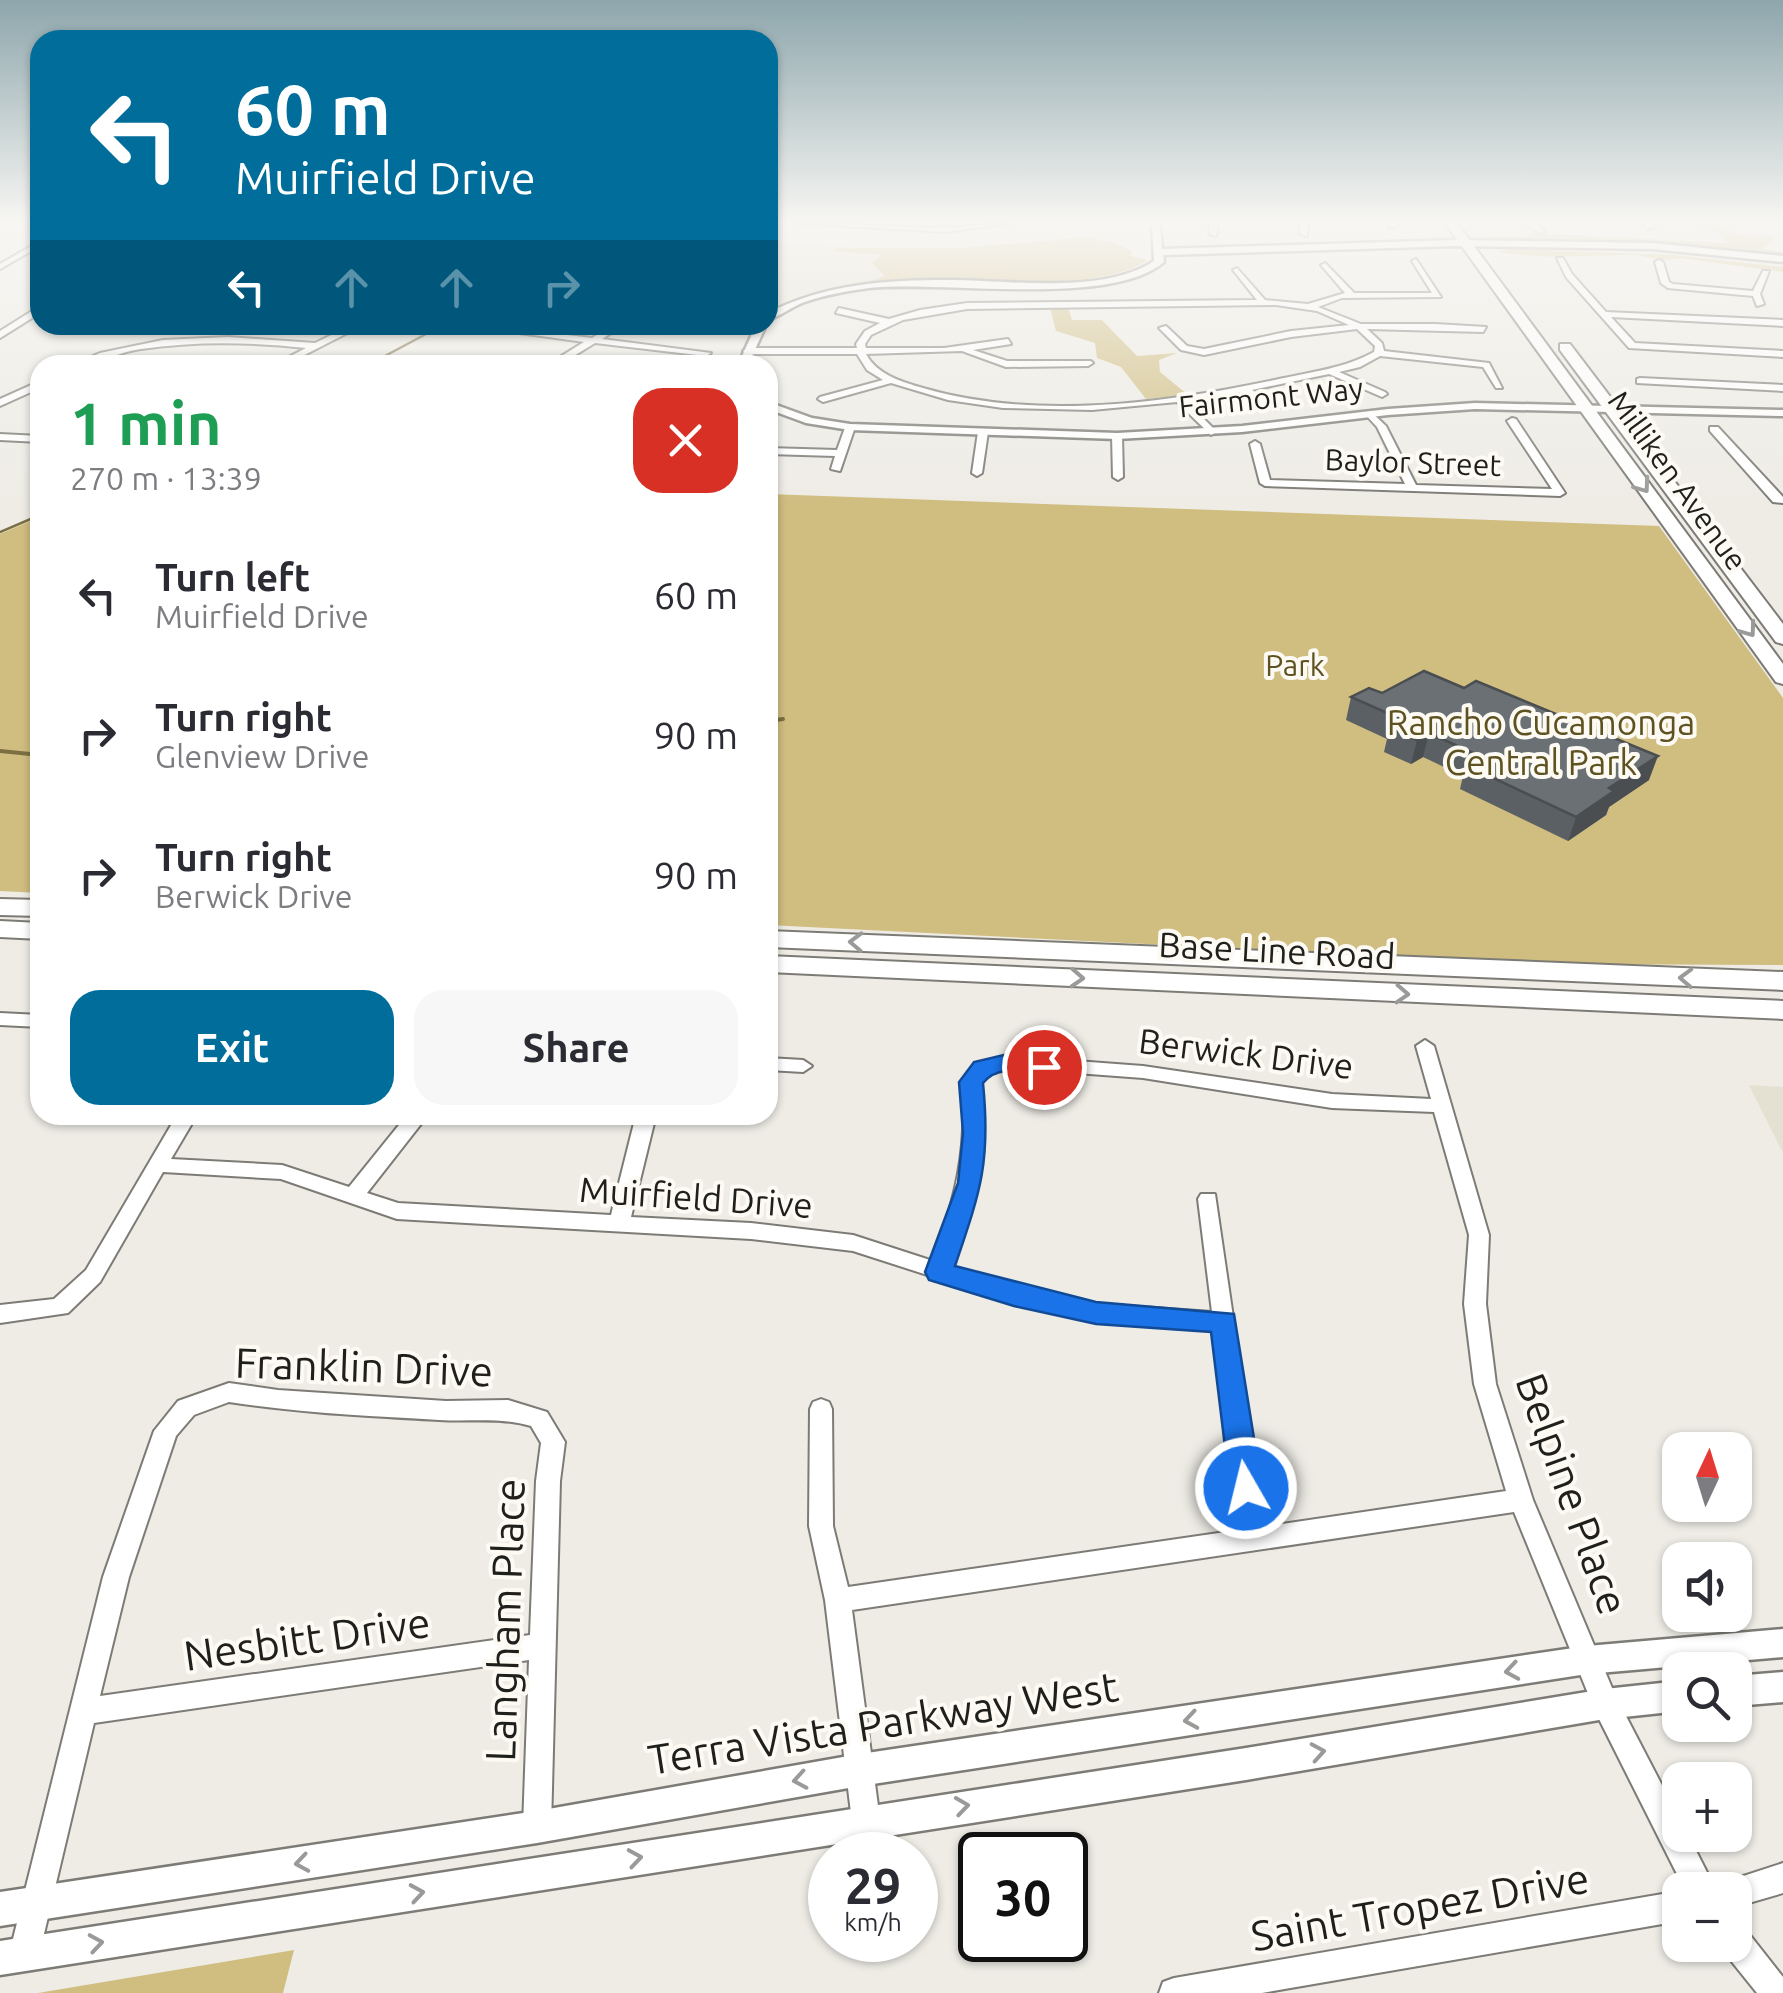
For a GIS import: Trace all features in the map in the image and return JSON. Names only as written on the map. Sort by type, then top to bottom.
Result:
[{"type":"main road","name":"Milliken Avenue","points":[[1526,316],[1586,407],[1783,678]]},
{"type":"main road","name":"Milliken Avenue","points":[[1549,327],[1783,638]]},
{"type":"main road","points":[[0,907],[30,908]]},
{"type":"main road","points":[[0,930],[30,931]]},
{"type":"main road","name":"Base Line Road","points":[[778,939],[1783,981]]},
{"type":"main road","name":"Base Line Road","points":[[778,964],[1783,1010]]},
{"type":"street","points":[[0,335],[30,316]]},
{"type":"street","points":[[864,316],[889,322]]},
{"type":"street","points":[[860,351],[867,334],[908,316]]},
{"type":"street","points":[[860,351],[869,366],[893,380],[955,398],[1003,405],[1064,406],[1180,400],[1244,390],[1372,360],[1379,353],[1379,345],[1341,316]]},
{"type":"street","points":[[1604,316],[1632,346],[1783,354]]},
{"type":"street","points":[[1643,316],[1783,323]]},
{"type":"street","points":[[1765,316],[1767,322]]},
{"type":"street","points":[[0,322],[30,322]]},
{"type":"street","points":[[1163,328],[1182,348],[1192,351],[1294,333],[1402,324],[1483,328]]},
{"type":"street","points":[[299,355],[339,335]]},
{"type":"street","points":[[555,335],[706,353]]},
{"type":"street","points":[[571,355],[606,335]]},
{"type":"street","points":[[747,355],[756,335]]},
{"type":"street","points":[[104,355],[180,342],[318,346]]},
{"type":"street","points":[[748,351],[966,350],[1008,342]]},
{"type":"street","points":[[966,350],[1006,364],[1088,363]]},
{"type":"street","points":[[1379,353],[1486,365],[1498,386]]},
{"type":"street","points":[[1331,371],[1382,394]]},
{"type":"street","points":[[823,399],[893,380]]},
{"type":"street","points":[[1640,381],[1783,388]]},
{"type":"street","points":[[0,402],[30,388]]},
{"type":"street","points":[[1244,390],[1275,407]]},
{"type":"street","points":[[1180,400],[1211,432]]},
{"type":"street","name":"Fairmont Way","points":[[778,409],[810,421],[850,427],[1116,436],[1211,432],[1475,406],[1783,413]]},
{"type":"street","points":[[1370,414],[1382,426],[1412,488]]},
{"type":"street","name":"Baylor Street","points":[[1255,444],[1265,483],[1560,493],[1512,420]]},
{"type":"street","points":[[836,468],[850,427]]},
{"type":"street","points":[[1714,429],[1780,500]]},
{"type":"street","points":[[976,473],[982,432]]},
{"type":"street","points":[[1116,436],[1118,477]]},
{"type":"street","points":[[0,438],[30,439]]},
{"type":"street","points":[[778,451],[840,454]]},
{"type":"street","points":[[0,1019],[30,1020]]},
{"type":"street","name":"Belpine Place","points":[[1425,1046],[1479,1235],[1475,1304],[1485,1384],[1520,1500],[1605,1704],[1693,1872]]},
{"type":"street","name":"Berwick Drive","points":[[939,1272],[970,1183],[976,1133],[971,1082],[982,1068],[1008,1062],[1142,1072],[1332,1101],[1442,1106]]},
{"type":"street","points":[[778,1065],[802,1066]]},
{"type":"street","points":[[0,1314],[60,1307],[93,1276],[182,1125]]},
{"type":"street","points":[[356,1194],[410,1125]]},
{"type":"street","points":[[618,1223],[643,1125]]},
{"type":"street","name":"Muirfield Drive","points":[[160,1165],[282,1172],[397,1211],[751,1231],[853,1244],[1014,1295],[1096,1313],[1224,1322]]},
{"type":"street","points":[[1208,1198],[1246,1488],[1260,1536]]},
{"type":"street","name":"Franklin Drive","points":[[82,1712],[116,1577],[155,1460],[166,1432],[186,1408],[228,1392],[334,1404],[446,1411],[508,1410],[539,1419]]},
{"type":"street","points":[[821,1410],[821,1526],[838,1600],[866,1821]]},
{"type":"street","name":"Langham Place","points":[[537,1827],[548,1481],[553,1442],[539,1419]]},
{"type":"street","points":[[838,1600],[1520,1500]]},
{"type":"street","name":"Terra Vista Parkway West","points":[[0,1908],[537,1827],[860,1770],[1587,1660],[1783,1644]]},
{"type":"street","name":"Nesbitt Drive","points":[[82,1712],[544,1646]]},
{"type":"street","points":[[1752,1690],[1783,1687]]},
{"type":"street","points":[[12,1956],[1662,1698]]},
{"type":"street","points":[[12,1956],[37,1903],[82,1712]]},
{"type":"street","points":[[1752,1887],[1783,1878]]},
{"type":"street","name":"Saint Tropez Drive","points":[[1174,1993],[1662,1909]]},
{"type":"street","points":[[1752,1962],[1776,1993]]},
{"type":"shaded area","points":[[1749,1085],[1783,1087],[1783,1153]]},
{"type":"green space","points":[[1052,316],[1102,320],[1137,356],[1177,353],[1159,360],[1160,372],[1188,395],[1146,399],[1121,367],[1097,358],[1095,343],[1056,331]]},
{"type":"green space","name":"Rancho Cucamonga Central Park","points":[[778,494],[1659,526],[1783,698],[1783,965],[1546,964],[778,926]]},
{"type":"green space","points":[[30,521],[30,892],[0,891],[0,534]]},
{"type":"green space","points":[[294,1950],[283,1993],[38,1993]]},
{"type":"building","points":[[1424,671],[1464,688],[1476,681],[1658,756],[1609,788],[1614,791],[1576,817],[1466,765],[1480,756],[1429,733],[1417,740],[1390,728],[1403,720],[1351,697],[1369,688],[1382,693]]},
{"type":"waterway","points":[[387,355],[424,335]]},
{"type":"waterway","points":[[0,532],[30,519]]},
{"type":"waterway","points":[[778,720],[783,719]]},
{"type":"waterway","points":[[0,751],[30,754]]},
{"type":"route","points":[[1044,1067],[1008,1062],[982,1068],[971,1082],[976,1133],[970,1183],[939,1272],[1014,1295],[1096,1313],[1224,1322],[1246,1488]]},
{"type":"park label","name":"Park","points":[[1295,666]]}]
